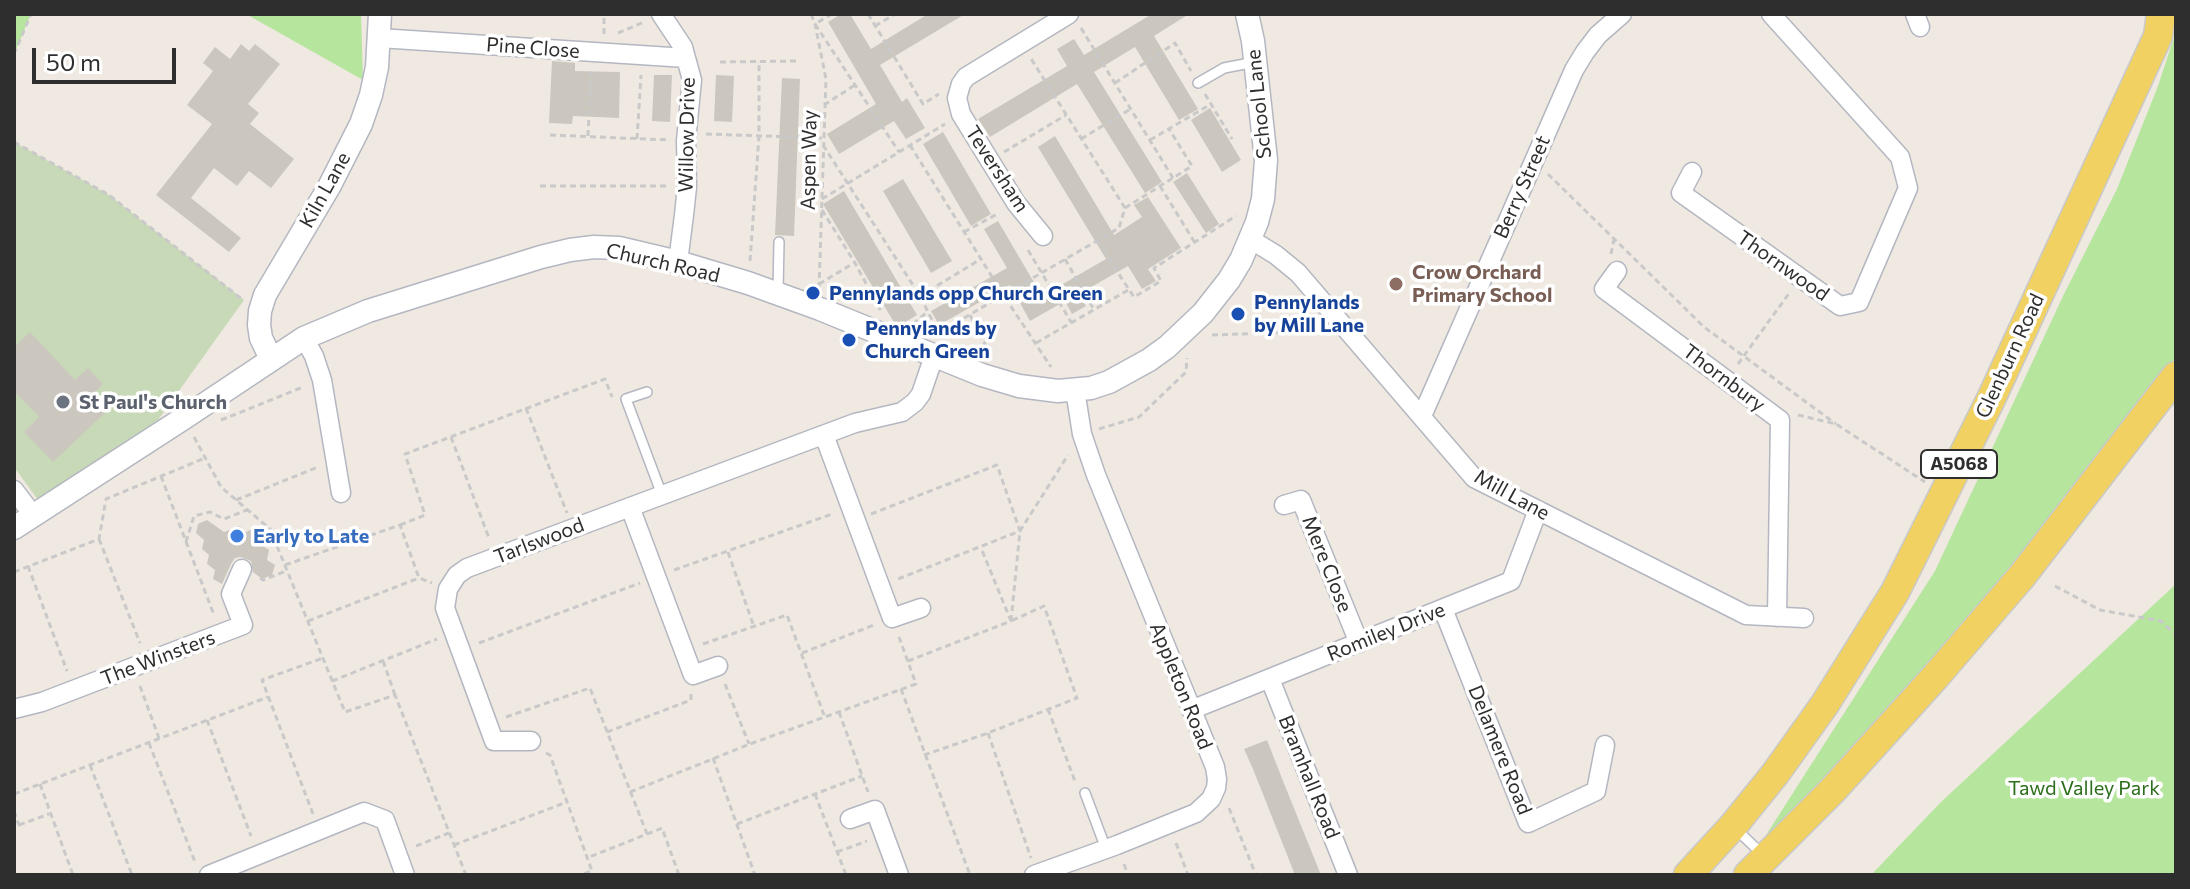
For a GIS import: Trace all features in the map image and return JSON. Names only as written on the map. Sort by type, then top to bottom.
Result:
[{"type":"main road","name":"Glenburn Road","points":[[1688,875],[1775,774],[1825,704],[1895,592],[1991,399],[2158,36],[2161,14]]},
{"type":"main road","points":[[1757,866],[1831,792],[2022,576],[2176,376]]},
{"type":"street","name":"Kiln Lane","points":[[260,311],[265,295],[329,187],[361,124],[374,81],[380,14]]},
{"type":"street","name":"Willow Drive","points":[[662,14],[683,47],[692,80],[686,137],[687,187],[678,262]]},
{"type":"street","name":"School Lane","points":[[1247,14],[1266,160],[1263,199],[1250,239]]},
{"type":"street","name":"Berry Street","points":[[1422,416],[1574,70],[1598,35],[1622,14]]},
{"type":"street","name":"Thornwood","points":[[1692,172],[1681,193],[1840,306],[1859,302],[1908,188],[1900,157],[1771,14]]},
{"type":"street","points":[[966,77],[1022,43],[1074,20]]},
{"type":"street","name":"Pine Close","points":[[379,38],[686,58]]},
{"type":"street","name":"Teversham","points":[[966,77],[957,98],[961,114],[1016,203],[1043,236]]},
{"type":"street","name":"Church Road","points":[[14,528],[304,338],[368,311],[570,250],[619,248],[678,262],[778,293],[896,339],[933,347],[982,375],[1038,390],[1075,390],[1100,385],[1128,372],[1167,347],[1203,313],[1229,280],[1250,239]]},
{"type":"street","name":"Mill Lane","points":[[1250,239],[1298,273],[1474,478],[1746,615],[1804,618]]},
{"type":"street","name":"Thornbury","points":[[1617,271],[1604,289],[1780,420],[1777,617]]},
{"type":"street","points":[[260,311],[261,338],[271,359]]},
{"type":"street","points":[[304,338],[322,380],[341,493]]},
{"type":"street","name":"Tarlswood","points":[[448,589],[457,575],[467,568],[855,423],[889,416],[908,408],[921,394],[933,347]]},
{"type":"street","name":"Appleton Road","points":[[1075,390],[1082,434],[1215,767],[1217,779]]},
{"type":"street","points":[[824,435],[892,618],[921,608]]},
{"type":"street","points":[[14,490],[33,515]]},
{"type":"street","name":"Mere Close","points":[[1284,505],[1301,500],[1359,643]]},
{"type":"street","points":[[630,507],[693,675],[718,666]]},
{"type":"street","name":"Romiley Drive","points":[[1191,710],[1511,581],[1538,510]]},
{"type":"street","name":"The Winsters","points":[[14,709],[42,702],[243,625],[231,594],[242,569]]},
{"type":"street","points":[[448,589],[445,608],[494,741],[531,741]]},
{"type":"street","name":"Delamere Road","points":[[1443,609],[1528,823],[1596,791],[1605,745]]},
{"type":"street","name":"Bramhall Road","points":[[1270,679],[1348,875]]},
{"type":"street","points":[[1032,871],[1106,849],[1196,813],[1205,807],[1216,788],[1217,779]]},
{"type":"street","points":[[850,819],[875,810],[899,875]]},
{"type":"street","points":[[209,875],[364,812],[385,820],[397,853],[411,873]]},
{"type":"lane","points":[[1198,83],[1224,68],[1255,62]]},
{"type":"lane","points":[[778,293],[779,242]]},
{"type":"lane","points":[[647,392],[626,399],[662,495]]},
{"type":"lane","points":[[1085,793],[1106,849]]},
{"type":"lane","points":[[1733,826],[1757,866]]},
{"type":"path","points":[[14,54],[31,14]]},
{"type":"path","points":[[618,33],[662,14]]},
{"type":"path","name":"Aspen Way","points":[[811,14],[826,79],[820,309]]},
{"type":"path","points":[[832,14],[815,24],[899,152]]},
{"type":"path","points":[[868,14],[923,104],[966,77]]},
{"type":"path","points":[[875,26],[895,14]]},
{"type":"path","points":[[1074,20],[1173,178]]},
{"type":"path","points":[[1022,43],[1125,208]]},
{"type":"path","points":[[1115,83],[1175,43],[1232,139]]},
{"type":"path","points":[[588,136],[592,52]]},
{"type":"path","points":[[637,139],[643,55]]},
{"type":"path","points":[[748,283],[759,136],[759,61]]},
{"type":"path","points":[[720,62],[798,61]]},
{"type":"path","points":[[824,105],[856,84]]},
{"type":"path","points":[[1150,140],[1211,104]]},
{"type":"path","points":[[1081,139],[1131,109]]},
{"type":"path","points":[[822,199],[961,114]]},
{"type":"path","points":[[990,160],[1066,114]]},
{"type":"path","points":[[823,145],[920,296],[933,347],[970,315],[1119,228],[1125,208],[1192,166],[1169,129]]},
{"type":"path","points":[[550,135],[637,139],[823,138]]},
{"type":"path","points":[[14,142],[109,195],[260,311]]},
{"type":"path","points":[[910,145],[1051,367]]},
{"type":"path","points":[[1534,160],[1704,327],[1836,424],[1929,485]]},
{"type":"path","points":[[540,186],[687,187]]},
{"type":"path","points":[[1160,186],[1195,243]]},
{"type":"path","points":[[1097,241],[1134,297],[1161,281],[1154,268],[1263,199]]},
{"type":"path","points":[[964,232],[1016,203]]},
{"type":"path","points":[[822,210],[896,339]]},
{"type":"path","points":[[1043,236],[1026,246],[1071,322]]},
{"type":"path","points":[[920,296],[981,259]]},
{"type":"path","points":[[1065,259],[1094,309]]},
{"type":"path","points":[[819,284],[855,263]]},
{"type":"path","points":[[1728,381],[1800,278]]},
{"type":"path","points":[[1036,343],[1130,289]]},
{"type":"path","points":[[970,315],[991,356]]},
{"type":"path","points":[[881,586],[1020,531],[1082,434],[1139,417],[1186,372],[1187,329],[1211,335],[1345,331]]},
{"type":"path","points":[[242,569],[263,580],[286,568],[425,515],[405,454],[605,379],[615,406]]},
{"type":"path","points":[[221,420],[322,380]]},
{"type":"path","points":[[526,408],[573,529]]},
{"type":"path","points":[[1780,420],[1791,414],[1836,424]]},
{"type":"path","points":[[184,418],[221,487],[270,529],[345,712],[395,695]]},
{"type":"path","points":[[451,437],[496,558]]},
{"type":"path","points":[[159,738],[140,665],[99,539],[106,499],[205,458]]},
{"type":"path","points":[[236,500],[335,460]]},
{"type":"path","points":[[856,520],[997,465],[1020,531],[1011,621]]},
{"type":"path","points":[[161,476],[221,634]]},
{"type":"path","points":[[186,542],[194,516],[210,512],[224,519],[248,510]]},
{"type":"path","points":[[400,525],[419,578]]},
{"type":"path","points":[[14,572],[99,539]]},
{"type":"path","points":[[981,548],[1011,621]]},
{"type":"path","points":[[728,551],[754,627]]},
{"type":"path","points":[[28,566],[74,690]]},
{"type":"path","points":[[308,621],[419,578],[448,589]]},
{"type":"path","points":[[2055,586],[2100,610],[2161,621],[2176,635]]},
{"type":"path","points":[[908,661],[1044,606],[1077,698],[924,755]]},
{"type":"path","points":[[684,651],[787,615],[825,716]]},
{"type":"path","points":[[630,792],[750,744],[916,684],[892,618],[802,653]]},
{"type":"path","points":[[332,681],[453,633]]},
{"type":"path","points":[[319,830],[262,680],[323,658]]},
{"type":"path","points":[[383,660],[466,875]]},
{"type":"path","points":[[718,666],[750,744]]},
{"type":"path","points":[[607,732],[691,700],[693,675]]},
{"type":"path","points":[[488,724],[590,688],[647,834]]},
{"type":"path","points":[[901,689],[970,875]]},
{"type":"path","points":[[14,794],[268,697]]},
{"type":"path","points":[[1048,709],[1078,789],[1085,793]]},
{"type":"path","points":[[839,711],[875,810]]},
{"type":"path","points":[[207,720],[258,855]]},
{"type":"path","points":[[988,733],[1031,858],[1032,871]]},
{"type":"path","points":[[531,741],[550,755],[592,871],[580,875]]},
{"type":"path","points":[[149,743],[194,860]]},
{"type":"path","points":[[713,758],[755,875]]},
{"type":"path","points":[[90,765],[132,875]]},
{"type":"path","points":[[737,824],[862,776]]},
{"type":"path","points":[[1217,779],[1256,875]]},
{"type":"path","points":[[40,784],[73,875]]},
{"type":"path","points":[[815,794],[846,875]]},
{"type":"path","points":[[454,845],[567,802]]},
{"type":"path","points":[[14,811],[16,826],[51,813]]},
{"type":"path","points":[[1169,824],[1188,875]]},
{"type":"path","points":[[587,858],[662,828],[679,875]]},
{"type":"path","points":[[397,853],[449,833]]},
{"type":"path","points":[[837,852],[884,835]]},
{"type":"green space","points":[[14,14],[31,14],[14,54]]},
{"type":"green space","points":[[246,14],[361,14],[363,80]]},
{"type":"green space","points":[[2176,31],[2176,357],[2021,559],[1899,708],[1758,854],[1768,832],[1935,571],[2064,294],[2117,189]]},
{"type":"green space","points":[[14,142],[109,195],[244,300],[158,420],[41,504],[14,467]]},
{"type":"green space","name":"Tawd Valley Park","points":[[2176,584],[2176,875],[1871,875],[1941,802]]},
{"type":"building","points":[[841,14],[850,14],[871,49],[928,14],[965,14],[880,65],[902,102],[907,98],[925,128],[906,139],[894,121],[839,154],[827,134],[876,104],[828,22]]},
{"type":"building","points":[[1152,14],[1189,14],[1154,36],[1198,109],[1179,120],[1135,47],[1094,72],[1162,182],[1145,193],[1077,84],[990,137],[978,119],[1067,66],[1057,49],[1074,39],[1084,55]]},
{"type":"building","points":[[241,44],[249,51],[255,44],[280,64],[248,104],[259,113],[250,124],[294,159],[271,188],[249,171],[237,186],[214,168],[191,198],[241,238],[229,252],[156,195],[212,124],[187,105],[213,71],[203,63],[215,47],[230,59]]},
{"type":"building","points":[[552,61],[575,63],[575,71],[620,72],[619,118],[573,116],[572,124],[549,123]]},
{"type":"building","points":[[654,75],[672,75],[670,122],[652,121]]},
{"type":"building","points":[[716,75],[734,76],[732,122],[714,121]]},
{"type":"building","points":[[782,78],[800,79],[794,236],[775,235]]},
{"type":"building","points":[[1210,108],[1241,160],[1222,172],[1191,120]]},
{"type":"building","points":[[943,132],[991,214],[971,226],[923,144]]},
{"type":"building","points":[[1055,136],[1114,235],[1142,217],[1134,205],[1148,197],[1181,248],[1148,269],[1156,281],[1142,289],[1128,266],[1079,294],[1086,306],[1072,314],[1065,301],[1030,321],[1010,285],[939,325],[931,311],[1007,268],[984,229],[998,221],[1042,296],[1106,259],[1038,147]]},
{"type":"building","points":[[1187,173],[1219,224],[1206,233],[1173,182]]},
{"type":"building","points":[[903,179],[952,261],[931,273],[883,191]]},
{"type":"building","points":[[844,191],[917,315],[899,326],[823,204]]},
{"type":"building","name":"St Paul's Church","points":[[30,332],[75,380],[88,368],[103,384],[93,394],[108,410],[53,462],[24,432],[39,417],[14,391],[14,347]]},
{"type":"building","points":[[207,520],[224,532],[240,526],[246,532],[255,528],[262,535],[260,544],[269,550],[267,560],[275,565],[272,575],[262,579],[253,572],[251,561],[241,557],[235,558],[222,584],[213,579],[215,570],[207,564],[209,555],[202,549],[204,540],[196,533],[198,524]]},
{"type":"building","points":[[1267,740],[1321,875],[1295,875],[1244,749]]},
{"type":"place","name":"Crow Orchard Primary School","points":[[1396,284]]},
{"type":"place","name":"Pennylands opp Church Green","points":[[813,293]]},
{"type":"place","name":"Pennylands by Mill Lane","points":[[1238,314]]},
{"type":"place","name":"Pennylands by Church Green","points":[[849,340]]},
{"type":"place","name":"St Paul's Church","points":[[63,402]]},
{"type":"place","name":"Early to Late","points":[[237,536]]}]
